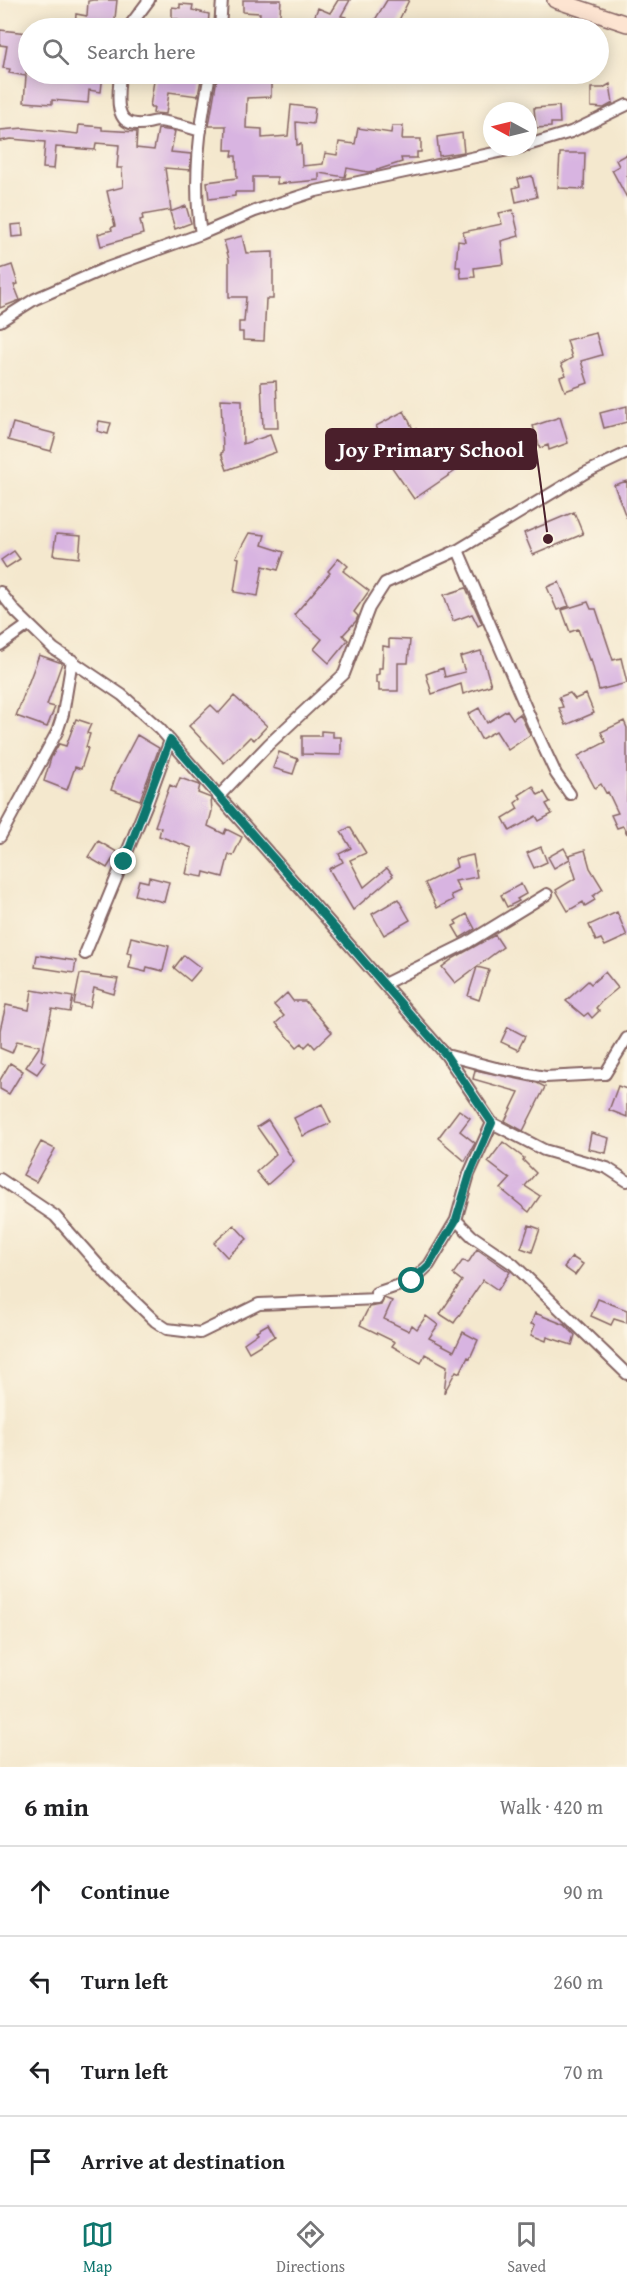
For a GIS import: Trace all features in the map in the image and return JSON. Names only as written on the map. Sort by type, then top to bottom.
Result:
[{"type":"main road","points":[[555,0],[627,24]]},
{"type":"street","points":[[135,18],[148,0]]},
{"type":"street","points":[[221,18],[222,0]]},
{"type":"street","points":[[119,84],[120,115],[129,122],[137,124],[158,121],[201,131]]},
{"type":"street","points":[[201,234],[198,192],[201,131],[208,84]]},
{"type":"street","points":[[537,142],[571,132],[627,105]]},
{"type":"street","points":[[0,321],[35,299],[104,269],[316,190],[483,155]]},
{"type":"street","points":[[218,797],[269,744],[344,674],[369,608],[385,583],[458,550],[585,473],[627,453]]},
{"type":"street","points":[[458,550],[536,731],[556,774],[570,794]]},
{"type":"street","points":[[0,592],[28,625],[54,649],[122,695],[170,740],[446,1055],[492,1123],[544,1150],[607,1168],[627,1181]]},
{"type":"street","points":[[0,645],[28,625]]},
{"type":"street","points":[[0,837],[57,732],[63,714],[72,660]]},
{"type":"street","points":[[85,954],[148,801],[170,740]]},
{"type":"street","points":[[384,984],[467,943],[547,894]]},
{"type":"street","points":[[446,1055],[496,1068],[545,1077],[605,1074],[627,1038]]},
{"type":"street","points":[[0,1179],[55,1216],[108,1276],[155,1322],[178,1332],[200,1333],[259,1304],[377,1299],[376,1293],[412,1281],[429,1265],[456,1220],[470,1174],[492,1123]]},
{"type":"street","points":[[456,1220],[472,1236],[513,1264],[627,1374]]},
{"type":"building","points":[[117,0],[115,18],[76,18],[76,14],[87,16],[88,1]]},
{"type":"building","points":[[243,0],[281,0],[280,18],[260,18],[260,13],[243,12]]},
{"type":"building","points":[[338,0],[350,0],[341,16],[346,18],[314,18],[318,8],[330,13]]},
{"type":"building","points":[[387,0],[409,0],[400,18],[376,18]]},
{"type":"building","points":[[180,4],[193,5],[192,10],[209,14],[209,18],[172,18],[172,7],[180,8]]},
{"type":"building","points":[[0,30],[18,32],[18,75],[9,73],[10,69],[3,68],[7,46],[0,45]]},
{"type":"building","points":[[25,84],[102,84],[101,92],[89,90],[88,103],[52,100],[52,104],[24,102]]},
{"type":"building","points":[[153,84],[200,84],[198,96],[169,92],[166,114],[153,113],[154,107],[150,107]]},
{"type":"building","points":[[216,84],[271,84],[271,97],[247,98],[246,128],[262,129],[262,138],[288,136],[291,105],[315,108],[313,124],[296,122],[297,145],[301,144],[302,166],[323,164],[325,153],[337,155],[339,142],[355,144],[358,128],[391,133],[392,126],[403,126],[402,139],[421,139],[421,152],[417,152],[417,158],[401,158],[402,162],[374,171],[347,168],[345,177],[319,173],[319,180],[277,184],[277,177],[253,177],[253,192],[235,192],[235,196],[209,199],[207,182],[237,178],[236,156],[232,156],[233,150],[225,150],[226,126],[209,126]]},
{"type":"building","points":[[610,84],[613,103],[604,108],[591,107],[591,88],[603,88]]},
{"type":"building","points":[[559,106],[560,123],[551,123],[551,127],[537,128],[537,108]]},
{"type":"building","points":[[79,125],[102,127],[102,130],[137,132],[136,148],[154,150],[158,129],[175,131],[171,152],[191,154],[190,170],[165,168],[171,210],[142,215],[143,219],[140,220],[143,234],[101,246],[98,234],[112,230],[111,228],[115,226],[107,191],[123,187],[122,168],[117,168],[119,145],[96,143],[95,150],[56,147],[54,169],[43,168],[45,142],[11,139],[0,141],[0,130],[24,128],[78,134]]},
{"type":"building","points":[[462,133],[464,152],[439,156],[437,137]]},
{"type":"building","points":[[560,153],[585,153],[584,189],[558,188]]},
{"type":"building","points":[[627,154],[627,198],[612,170],[619,166],[616,160]]},
{"type":"building","points":[[532,176],[537,197],[516,202],[513,188],[520,186],[518,179]]},
{"type":"building","points":[[186,206],[191,223],[175,229],[170,212]]},
{"type":"building","points":[[513,210],[519,236],[501,241],[504,264],[474,268],[475,277],[461,278],[460,267],[456,267],[458,241],[465,242],[463,232],[502,224],[499,213]]},
{"type":"building","points":[[22,224],[23,236],[12,237],[11,225]]},
{"type":"building","points":[[242,236],[246,253],[273,252],[273,299],[266,299],[264,341],[243,340],[243,332],[239,332],[239,322],[244,322],[246,297],[229,297],[229,259],[224,241]]},
{"type":"building","points":[[12,265],[18,284],[14,285],[20,300],[0,308],[0,269]]},
{"type":"building","points":[[596,333],[602,355],[581,361],[588,383],[565,391],[560,377],[566,375],[561,364],[572,358],[567,340]]},
{"type":"building","points":[[276,381],[278,428],[263,428],[261,382]]},
{"type":"building","points":[[221,399],[242,400],[243,444],[270,435],[276,452],[227,470],[221,453],[223,452]]},
{"type":"building","points":[[627,406],[627,422],[604,428],[600,413]]},
{"type":"building","points":[[404,411],[414,431],[416,429],[437,459],[450,450],[461,467],[414,499],[382,453],[387,449],[376,426]]},
{"type":"building","points":[[560,417],[568,443],[549,450],[548,445],[540,448],[533,426]]},
{"type":"building","points":[[99,421],[111,423],[108,434],[97,431]]},
{"type":"building","points":[[13,423],[56,434],[51,451],[8,440]]},
{"type":"building","points":[[627,481],[627,516],[626,517],[614,485]]},
{"type":"building","points":[[574,512],[583,534],[533,555],[524,533]]},
{"type":"building","points":[[249,533],[265,535],[262,545],[284,552],[278,570],[263,566],[258,596],[234,592],[239,558],[236,557]]},
{"type":"building","points":[[56,534],[81,536],[79,558],[53,555]]},
{"type":"building","points":[[14,551],[20,559],[6,568],[1,560]]},
{"type":"building","points":[[339,558],[348,566],[343,571],[369,591],[354,612],[358,616],[356,621],[343,635],[348,640],[329,663],[314,649],[322,639],[294,615],[330,573],[328,571]]},
{"type":"building","points":[[559,582],[569,606],[557,610],[547,587]]},
{"type":"building","points":[[466,588],[482,624],[478,626],[472,614],[453,621],[444,595]]},
{"type":"building","points":[[588,602],[591,609],[596,609],[613,660],[621,658],[627,683],[599,690],[591,659],[589,660],[578,629],[570,632],[562,610]]},
{"type":"building","points":[[389,639],[410,640],[408,663],[398,663],[398,691],[379,691],[376,675],[379,674],[379,668],[382,668],[383,646],[389,647]]},
{"type":"building","points":[[481,651],[491,685],[463,694],[461,684],[432,694],[426,674],[443,668],[445,677],[465,672],[460,657]]},
{"type":"building","points":[[39,655],[62,663],[47,705],[55,707],[47,727],[16,716]]},
{"type":"building","points":[[570,693],[575,699],[586,694],[594,713],[566,725],[559,708],[563,707],[559,697]]},
{"type":"building","points":[[234,696],[267,726],[254,740],[250,737],[224,763],[189,726],[211,705],[219,713]]},
{"type":"building","points":[[479,708],[487,723],[507,710],[513,719],[520,714],[530,735],[508,750],[496,731],[481,739],[468,714]]},
{"type":"building","points":[[76,719],[91,724],[87,733],[90,734],[81,769],[75,767],[67,790],[44,781],[51,758],[59,744],[66,746]]},
{"type":"building","points":[[624,721],[627,728],[627,834],[623,826],[617,828],[611,815],[618,813],[608,792],[606,793],[601,784],[595,788],[578,756],[606,742],[601,732]]},
{"type":"building","points":[[321,731],[333,732],[333,737],[341,737],[341,755],[302,754],[302,736],[321,736]]},
{"type":"building","points":[[137,735],[159,748],[140,800],[111,790],[116,775]]},
{"type":"building","points":[[279,752],[298,759],[293,774],[273,768]]},
{"type":"building","points":[[180,778],[200,785],[198,793],[211,798],[212,811],[208,826],[224,834],[226,829],[242,837],[233,856],[229,854],[223,877],[204,872],[203,877],[186,874],[192,848],[159,836],[161,828],[155,826],[164,801],[170,785],[176,788]]},
{"type":"building","points":[[533,786],[538,795],[544,792],[550,802],[546,804],[552,814],[539,821],[536,816],[510,831],[503,818],[518,809],[515,803],[521,798],[519,795]]},
{"type":"building","points":[[350,827],[366,853],[350,860],[364,887],[387,868],[393,876],[353,910],[329,869],[343,862],[339,854],[351,848],[341,832]]},
{"type":"building","points":[[98,841],[117,852],[107,868],[88,857]]},
{"type":"building","points":[[541,847],[547,862],[534,868],[527,853]]},
{"type":"building","points":[[564,848],[570,859],[554,868],[548,857]]},
{"type":"building","points":[[585,850],[590,868],[603,889],[593,896],[595,900],[585,906],[583,902],[568,911],[556,890],[576,878],[569,855]]},
{"type":"building","points":[[473,855],[477,877],[455,881],[460,891],[451,895],[453,900],[437,908],[425,883],[457,867],[455,859]]},
{"type":"building","points":[[149,877],[169,882],[164,902],[135,895],[139,880],[148,882]]},
{"type":"building","points":[[521,884],[526,894],[517,899],[519,901],[507,907],[501,895]]},
{"type":"building","points":[[398,899],[410,920],[384,935],[372,914]]},
{"type":"building","points":[[617,912],[627,936],[605,946],[601,939],[596,941],[589,925]]},
{"type":"building","points":[[467,914],[475,929],[460,938],[453,926],[457,924],[455,921]]},
{"type":"building","points":[[495,935],[503,947],[455,983],[442,967]]},
{"type":"building","points":[[131,937],[169,946],[163,971],[147,967],[146,972],[129,968],[132,954],[127,953]]},
{"type":"building","points":[[37,955],[76,961],[74,973],[35,967]]},
{"type":"building","points":[[184,955],[201,968],[190,981],[174,968]]},
{"type":"building","points":[[477,967],[489,970],[479,1000],[468,996]]},
{"type":"building","points":[[605,972],[618,988],[601,1002],[596,1008],[599,1011],[592,1018],[588,1013],[584,1016],[566,1001],[588,981],[591,984]]},
{"type":"building","points":[[80,974],[118,979],[114,994],[94,988],[90,1007],[74,1004]]},
{"type":"building","points":[[32,990],[73,997],[70,1012],[52,1009],[41,1060],[45,1063],[37,1074],[26,1067],[40,1046],[17,1041],[12,1053],[0,1048],[0,1030],[6,1005],[29,1010]]},
{"type":"building","points":[[287,993],[293,1001],[305,1001],[332,1032],[315,1048],[310,1042],[305,1047],[302,1043],[297,1047],[276,1023],[284,1016],[274,1005]]},
{"type":"building","points":[[508,1027],[525,1036],[518,1050],[501,1042]]},
{"type":"building","points":[[10,1063],[23,1071],[9,1094],[0,1089],[0,1080]]},
{"type":"building","points":[[475,1070],[537,1083],[545,1087],[523,1131],[505,1121],[519,1092],[473,1079]]},
{"type":"building","points":[[618,1086],[627,1089],[627,1117],[609,1110]]},
{"type":"building","points":[[322,1104],[331,1123],[303,1136],[294,1118]]},
{"type":"building","points":[[459,1110],[470,1118],[460,1131],[475,1143],[465,1161],[438,1138]]},
{"type":"building","points":[[268,1120],[294,1161],[267,1185],[256,1172],[276,1154],[257,1127]]},
{"type":"building","points":[[591,1133],[609,1138],[606,1153],[588,1149]]},
{"type":"building","points":[[41,1142],[55,1149],[36,1182],[23,1175]]},
{"type":"building","points":[[503,1142],[524,1158],[523,1160],[536,1173],[525,1186],[540,1196],[529,1212],[501,1189],[510,1179],[488,1162]]},
{"type":"building","points":[[234,1225],[247,1239],[227,1257],[214,1243]]},
{"type":"building","points":[[529,1225],[540,1229],[532,1252],[521,1248]]},
{"type":"building","points":[[477,1249],[510,1272],[498,1290],[483,1280],[454,1323],[440,1314],[462,1281],[453,1274],[463,1260],[468,1263]]},
{"type":"building","points":[[572,1257],[583,1264],[575,1275],[564,1267]]},
{"type":"building","points":[[384,1298],[392,1301],[384,1319],[409,1331],[412,1325],[417,1329],[426,1316],[438,1325],[429,1338],[454,1351],[463,1332],[478,1340],[470,1358],[468,1357],[460,1373],[456,1371],[444,1393],[447,1366],[425,1354],[421,1363],[392,1346],[395,1342],[360,1325],[369,1307],[381,1305]]},
{"type":"building","points":[[598,1299],[627,1310],[627,1323],[614,1319],[611,1325],[591,1316]]},
{"type":"building","points":[[535,1313],[565,1325],[575,1335],[572,1345],[547,1337],[546,1341],[531,1335],[535,1325],[531,1324]]},
{"type":"building","points":[[268,1324],[275,1336],[249,1352],[244,1343],[258,1333],[256,1331]]},
{"type":"place","name":"Joy Primary School","points":[[548,539]]},
{"type":"route","points":[[124,862],[170,740],[446,1055],[472,1091],[492,1123],[470,1174],[456,1220],[429,1265],[412,1281]]}]
